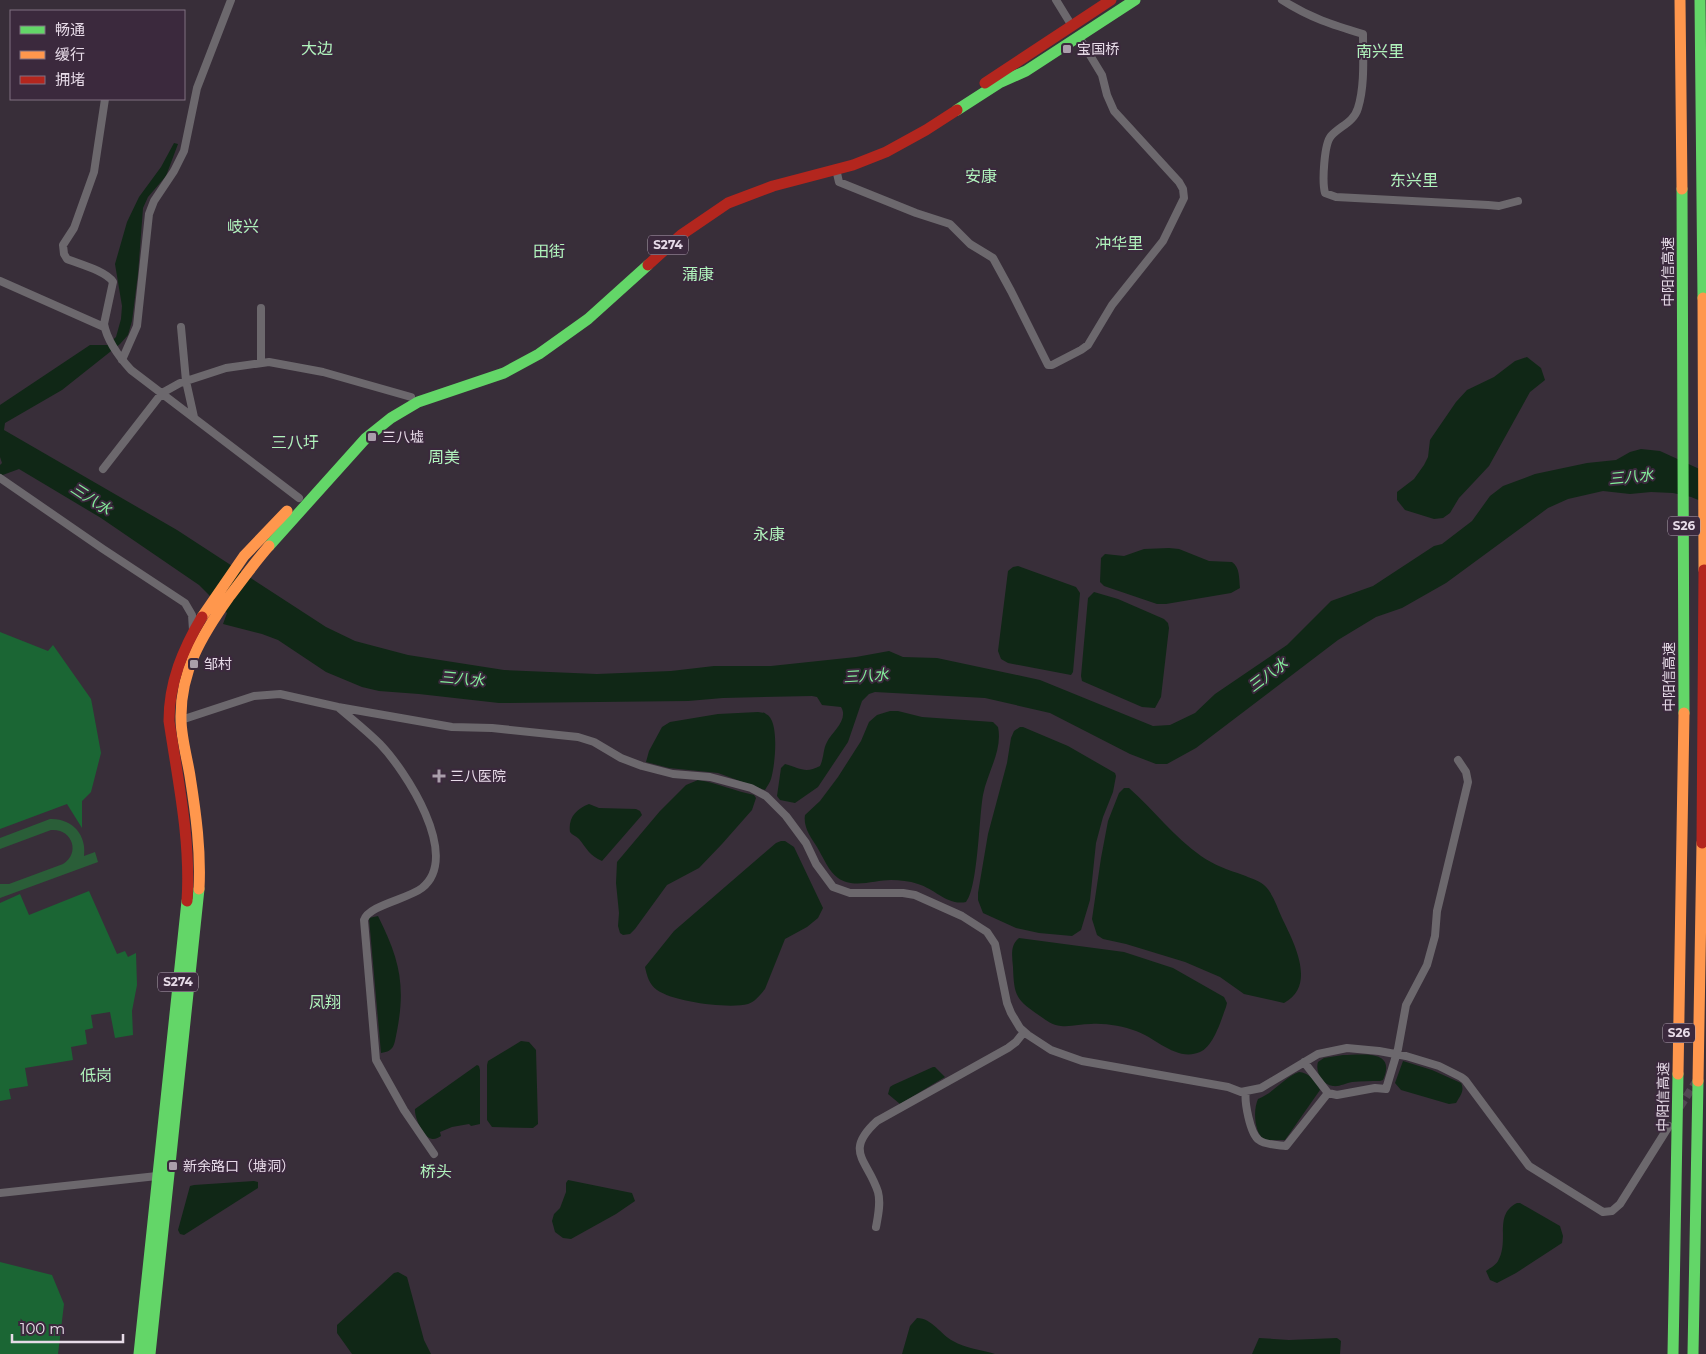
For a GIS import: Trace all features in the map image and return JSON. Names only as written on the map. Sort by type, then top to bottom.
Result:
[{"type":"main road","name":"S274","points":[[139,1354],[187,899],[188,868],[185,823],[172,744],[169,711],[179,661],[193,631],[206,620],[249,559],[299,498],[361,432],[387,412],[411,397],[501,366],[535,348],[583,313],[676,229],[725,196],[771,178],[851,157],[883,145],[922,124],[1111,0]]},
{"type":"main road","name":"S274","points":[[249,559],[366,438],[400,412],[438,394],[504,373],[539,354],[588,319],[681,235],[728,203],[773,186],[869,159],[908,141],[999,83],[1026,71],[1135,0]]},
{"type":"main road","name":"中阳信高速","points":[[1673,1354],[1684,711],[1680,0]]},
{"type":"main road","name":"S26","points":[[1694,1354],[1704,713],[1704,340],[1700,0]]},
{"type":"main road","points":[[1072,26],[1079,37]]},
{"type":"main road","name":"S274","points":[[150,1354],[199,900],[200,868],[197,822],[181,720],[183,692],[190,665],[206,620]]},
{"type":"street","points":[[122,360],[133,338],[138,318],[149,214],[158,195],[184,152],[197,88],[231,0]]},
{"type":"street","points":[[1056,0],[1072,26]]},
{"type":"street","points":[[1282,0],[1302,13],[1318,20],[1363,34],[1362,92],[1358,110],[1352,119],[1332,136],[1327,143],[1323,182],[1325,193],[1336,197],[1488,205],[1501,205],[1518,201]]},
{"type":"street","points":[[836,169],[839,182],[916,214],[950,224],[970,244],[993,258],[1048,365],[1052,365],[1082,350],[1088,345],[1112,305],[1163,241],[1184,198],[1184,194],[1179,182],[1114,111],[1107,96],[1102,75],[1079,37]]},
{"type":"street","points":[[105,100],[94,172],[74,228],[63,248],[64,254],[67,259],[100,272],[113,282],[104,327],[122,360],[131,370],[299,498]]},
{"type":"street","points":[[0,281],[104,327]]},
{"type":"street","points":[[261,308],[262,362]]},
{"type":"street","points":[[181,327],[186,381],[194,417]]},
{"type":"street","points":[[103,469],[162,393],[186,381],[226,368],[270,362],[323,372],[411,397]]},
{"type":"street","points":[[0,478],[185,603],[192,615],[193,631]]},
{"type":"street","points":[[181,720],[263,694],[280,694],[338,707],[452,726],[578,737],[594,742],[622,758],[642,766],[673,774],[710,776],[758,792],[776,805],[794,827],[806,843],[816,864],[832,887],[850,892],[915,895],[962,916],[987,932],[995,944],[1007,1003],[1011,1013],[1024,1032],[1052,1050],[1082,1060],[1228,1087],[1241,1092],[1261,1088],[1322,1053],[1347,1048],[1396,1054],[1439,1066],[1461,1077],[1529,1166],[1603,1212],[1612,1211],[1620,1204],[1669,1126]]},
{"type":"street","points":[[338,707],[379,743],[397,765],[421,806],[435,843],[437,856],[435,868],[426,884],[414,893],[370,911],[364,920],[376,1060],[404,1110],[434,1154]]},
{"type":"street","points":[[1304,1062],[1328,1093],[1337,1095],[1375,1088],[1386,1089],[1396,1054],[1406,1005],[1427,965],[1435,936],[1437,911],[1467,787],[1466,772],[1458,760]]},
{"type":"street","points":[[876,1227],[879,1197],[858,1150],[866,1132],[877,1121],[1008,1048],[1024,1032]]},
{"type":"street","points":[[1246,1091],[1246,1106],[1256,1137],[1264,1142],[1286,1146],[1328,1093]]},
{"type":"street","points":[[0,1193],[157,1176]]},
{"type":"green space","points":[[0,632],[48,651],[53,645],[91,699],[101,753],[91,792],[82,801],[82,828],[67,804],[0,829]]},
{"type":"green space","points":[[50,819],[65,821],[76,829],[83,841],[84,856],[95,852],[98,862],[0,898],[0,884],[9,884],[63,864],[69,859],[72,854],[72,842],[69,837],[58,830],[51,830],[0,849],[0,838]]},
{"type":"green space","points":[[89,891],[117,954],[125,951],[128,957],[136,953],[137,985],[132,1011],[133,1035],[115,1038],[110,1012],[91,1015],[93,1028],[85,1030],[87,1044],[71,1047],[73,1060],[25,1068],[28,1086],[9,1089],[11,1099],[0,1101],[0,903],[20,894],[29,915]]},
{"type":"green space","points":[[0,1262],[52,1275],[64,1304],[58,1354],[0,1354]]},
{"type":"water","name":"三八水","points":[[174,143],[178,144],[166,176],[148,197],[143,208],[138,274],[132,321],[128,335],[120,344],[62,390],[5,423],[4,430],[177,530],[326,627],[355,641],[408,655],[504,670],[597,674],[671,671],[714,666],[771,666],[856,657],[889,651],[903,657],[937,658],[1040,680],[1153,726],[1170,725],[1195,713],[1215,694],[1287,645],[1331,601],[1373,586],[1434,546],[1442,544],[1472,521],[1490,496],[1503,486],[1535,474],[1587,463],[1616,460],[1630,452],[1641,449],[1660,451],[1706,472],[1706,503],[1673,493],[1651,492],[1630,494],[1603,491],[1568,499],[1548,508],[1446,583],[1402,608],[1376,617],[1338,640],[1196,748],[1167,764],[1156,764],[1130,754],[1050,713],[985,698],[875,692],[869,694],[862,701],[848,742],[818,787],[795,803],[780,800],[777,796],[781,768],[785,764],[806,770],[820,766],[827,742],[843,717],[841,707],[822,705],[817,697],[812,696],[723,698],[688,701],[499,703],[379,691],[362,687],[326,672],[278,640],[223,624],[227,613],[199,585],[101,518],[19,469],[0,476],[0,465],[2,463],[0,457],[0,405],[90,345],[107,345],[116,337],[122,306],[115,264],[127,222],[139,197],[161,167]]},
{"type":"water","points":[[1527,357],[1541,368],[1545,380],[1530,392],[1489,466],[1459,498],[1450,513],[1443,518],[1434,519],[1405,510],[1397,500],[1397,492],[1414,479],[1424,465],[1428,457],[1430,440],[1456,402],[1467,390],[1494,377],[1515,361]]},
{"type":"water","points":[[1144,549],[1179,549],[1209,561],[1232,562],[1238,570],[1240,588],[1231,593],[1157,604],[1104,586],[1100,582],[1101,558],[1105,554],[1124,556]]},
{"type":"water","points":[[1018,566],[1076,587],[1080,593],[1073,672],[1071,675],[1008,663],[1001,659],[998,651],[1008,571]]},
{"type":"water","points":[[1094,592],[1118,599],[1164,619],[1168,623],[1161,697],[1155,708],[1142,707],[1082,681],[1088,598]]},
{"type":"water","points":[[890,711],[922,717],[993,722],[998,727],[997,753],[983,795],[976,868],[970,894],[966,902],[953,902],[924,886],[908,881],[891,880],[850,883],[844,881],[838,878],[829,868],[806,828],[805,815],[820,801],[838,777],[861,741],[869,722],[877,715]]},
{"type":"water","points":[[765,713],[770,718],[775,734],[773,773],[765,790],[718,773],[669,768],[646,762],[649,751],[662,727],[670,722],[718,714]]},
{"type":"water","points":[[1020,727],[1068,746],[1115,773],[1116,776],[1113,792],[1103,817],[1096,843],[1090,900],[1081,930],[1072,936],[1039,933],[1016,928],[983,913],[978,900],[988,834],[1007,763],[1011,738],[1014,731]]},
{"type":"water","points":[[698,780],[754,795],[756,798],[752,810],[699,868],[667,885],[635,929],[630,934],[623,935],[620,933],[618,926],[617,862],[660,811],[686,785]]},
{"type":"water","points":[[1124,788],[1129,788],[1138,796],[1191,849],[1221,867],[1257,880],[1270,892],[1292,939],[1300,963],[1301,975],[1299,986],[1294,995],[1284,1003],[1244,994],[1220,977],[1185,962],[1103,939],[1097,935],[1092,919],[1101,858],[1108,821],[1119,793]]},
{"type":"water","points":[[589,804],[599,808],[636,809],[642,815],[602,861],[592,854],[570,832],[570,822],[574,815]]},
{"type":"water","points":[[785,841],[794,847],[823,908],[818,918],[807,927],[785,939],[762,993],[751,1003],[728,1006],[688,1001],[665,994],[654,988],[645,967],[674,931],[776,843]]},
{"type":"water","points":[[378,916],[396,958],[401,999],[394,1044],[389,1051],[381,1053],[369,918]]},
{"type":"water","points":[[1019,938],[1124,952],[1173,968],[1224,997],[1227,1003],[1213,1039],[1200,1052],[1183,1054],[1167,1048],[1144,1034],[1120,1026],[1108,1024],[1065,1026],[1052,1024],[1026,1006],[1016,991],[1013,977],[1012,951],[1014,944]]},
{"type":"water","points":[[521,1041],[529,1042],[536,1050],[538,1124],[533,1128],[492,1127],[487,1120],[488,1061]]},
{"type":"water","points":[[1343,1055],[1368,1055],[1382,1058],[1386,1070],[1383,1080],[1352,1082],[1335,1086],[1329,1085],[1320,1077],[1317,1066],[1318,1062],[1324,1058]]},
{"type":"water","points":[[1403,1061],[1432,1070],[1461,1083],[1462,1091],[1456,1103],[1449,1104],[1401,1090],[1395,1083]]},
{"type":"water","points":[[477,1065],[480,1070],[480,1124],[452,1127],[440,1132],[441,1136],[433,1139],[430,1138],[420,1127],[415,1109]]},
{"type":"water","points":[[933,1067],[945,1077],[900,1104],[888,1094],[890,1087],[893,1085]]},
{"type":"water","points":[[1299,1072],[1312,1078],[1320,1090],[1285,1140],[1264,1140],[1258,1131],[1255,1120],[1255,1109],[1258,1099]]},
{"type":"water","points":[[568,1180],[632,1193],[635,1201],[571,1239],[563,1238],[555,1232],[552,1221],[554,1214],[560,1208]]},
{"type":"water","points":[[258,1182],[258,1188],[184,1235],[180,1234],[178,1230],[190,1186]]},
{"type":"water","points":[[1517,1203],[1560,1226],[1563,1236],[1562,1243],[1497,1283],[1490,1280],[1486,1271],[1498,1261],[1503,1245],[1506,1214]]},
{"type":"water","points":[[398,1272],[407,1277],[424,1340],[431,1354],[352,1354],[337,1333],[337,1325],[394,1273]]},
{"type":"water","points":[[917,1318],[932,1324],[958,1343],[995,1354],[902,1354],[910,1326]]},
{"type":"water","points":[[1259,1338],[1289,1340],[1337,1338],[1341,1341],[1340,1354],[1252,1354]]},
{"type":"tunnel","points":[[1680,1107],[1695,1083]]},
{"type":"traffic: fast","points":[[957,110],[999,83],[1026,71],[1135,0]]},
{"type":"traffic: fast","points":[[1700,0],[1703,298]]},
{"type":"traffic: fast","points":[[1682,189],[1684,713]]},
{"type":"traffic: fast","points":[[269,546],[366,438],[391,418],[418,402],[504,373],[539,354],[588,319],[648,265]]},
{"type":"traffic: fast","points":[[150,1354],[199,889]]},
{"type":"traffic: fast","points":[[139,1354],[187,901]]},
{"type":"traffic: fast","points":[[1673,1354],[1678,1074]]},
{"type":"traffic: fast","points":[[1693,1354],[1698,1081]]},
{"type":"traffic: slow","points":[[1680,0],[1682,189]]},
{"type":"traffic: slow","points":[[1703,298],[1704,570]]},
{"type":"traffic: slow","points":[[202,617],[244,556],[287,511]]},
{"type":"traffic: slow","points":[[199,889],[199,847],[196,818],[181,726],[184,685],[194,654],[210,625],[229,597],[269,546]]},
{"type":"traffic: slow","points":[[1678,1074],[1684,713]]},
{"type":"traffic: slow","points":[[1698,1081],[1702,843]]},
{"type":"traffic: jam","points":[[985,83],[1111,0]]},
{"type":"traffic: jam","points":[[648,265],[681,235],[728,203],[773,186],[853,165],[886,152],[957,110]]},
{"type":"traffic: jam","points":[[1702,843],[1704,570]]},
{"type":"traffic: jam","points":[[187,901],[188,878],[185,834],[169,721],[171,693],[178,666],[202,617]]},
{"type":"place","name":"宝国桥","points":[[1067,49]]},
{"type":"place","name":"三八墟","points":[[372,437]]},
{"type":"place","name":"邹村","points":[[194,664]]},
{"type":"place","name":"三八医院","points":[[439,776]]},
{"type":"place","name":"新余路口（塘洞）","points":[[173,1166]]},
{"type":"district","name":"大边","points":[[317,48]]},
{"type":"district","name":"南兴里","points":[[1380,51]]},
{"type":"district","name":"安康","points":[[981,176]]},
{"type":"district","name":"东兴里","points":[[1414,180]]},
{"type":"district","name":"岐兴","points":[[243,226]]},
{"type":"district","name":"冲华里","points":[[1119,243]]},
{"type":"district","name":"田街","points":[[549,251]]},
{"type":"district","name":"蒲康","points":[[698,274]]},
{"type":"district","name":"三八圩","points":[[295,442]]},
{"type":"district","name":"周美","points":[[444,457]]},
{"type":"district","name":"永康","points":[[769,534]]},
{"type":"district","name":"凤翔","points":[[325,1002]]},
{"type":"district","name":"低岗","points":[[96,1075]]},
{"type":"district","name":"桥头","points":[[436,1171]]}]
